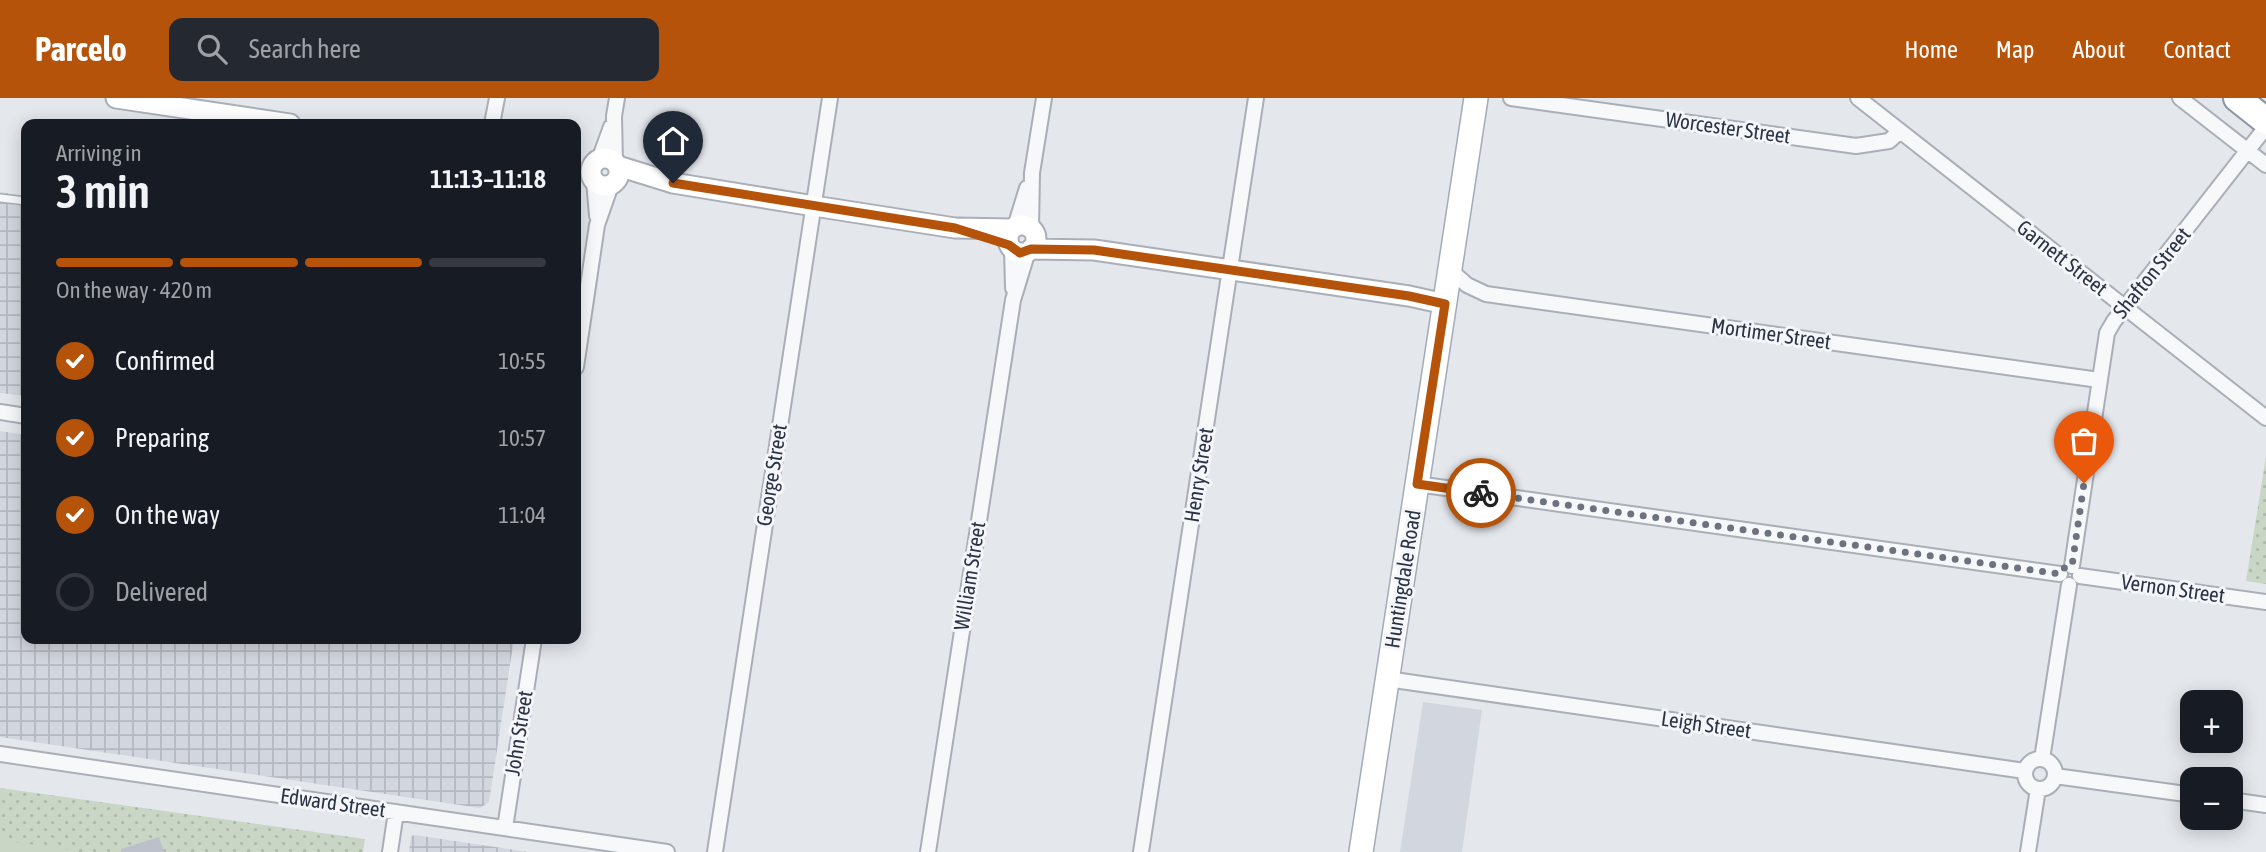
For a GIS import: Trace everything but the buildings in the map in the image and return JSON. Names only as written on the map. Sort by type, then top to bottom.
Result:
[{"type":"highway","points":[[2237,98],[2266,121]]},
{"type":"main road","name":"Huntingdale Road","points":[[1361,852],[1476,98]]},
{"type":"street","points":[[116,98],[257,119]]},
{"type":"street","points":[[493,119],[497,98]]},
{"type":"street","points":[[581,333],[597,225],[599,171],[617,98]]},
{"type":"street","name":"George Street","points":[[715,852],[830,98]]},
{"type":"street","name":"William Street","points":[[928,852],[1044,98]]},
{"type":"street","name":"Henry Street","points":[[1141,852],[1256,98]]},
{"type":"street","name":"Worcester Street","points":[[1511,98],[1856,146],[1889,141],[1900,131]]},
{"type":"street","name":"Garnett Street","points":[[1858,98],[2266,418]]},
{"type":"street","points":[[2180,98],[2266,165]]},
{"type":"street","name":"Shafton Street","points":[[2042,759],[2107,333],[2266,127]]},
{"type":"street","points":[[599,171],[1022,239],[1409,296],[1445,304]]},
{"type":"street","name":"Mortimer Street","points":[[1450,270],[1467,285],[1486,294],[2099,380]]},
{"type":"street","points":[[0,412],[21,415]]},
{"type":"street","name":"Vernon Street","points":[[1417,484],[2266,602]]},
{"type":"street","name":"John Street","points":[[505,828],[533,644]]},
{"type":"street","name":"Leigh Street","points":[[1387,679],[2025,771]]},
{"type":"street","name":"Edward Street","points":[[0,754],[505,828],[635,850],[667,852]]},
{"type":"street","points":[[2047,760],[2053,766],[2055,776],[2048,786],[2038,789],[2026,780],[2025,771],[2031,762],[2047,760]]},
{"type":"street","points":[[2055,776],[2180,793]]},
{"type":"street","points":[[2028,852],[2038,789]]},
{"type":"street","points":[[2243,802],[2266,805]]},
{"type":"street","points":[[390,852],[396,812]]},
{"type":"lane","points":[[0,198],[21,200]]},
{"type":"shaded area","points":[[0,192],[21,195],[21,395],[0,393]]},
{"type":"shaded area","points":[[0,431],[21,434],[21,644],[513,644],[489,802],[480,808],[0,737]]},
{"type":"shaded area","points":[[1423,702],[1482,710],[1462,852],[1400,852]]},
{"type":"shaded area","points":[[411,836],[528,852],[409,852]]},
{"type":"green space","points":[[2266,457],[2266,584],[2246,581]]},
{"type":"green space","points":[[0,788],[365,839],[363,852],[0,852]]},
{"type":"green space","points":[[0,840],[70,850],[70,852],[0,852]]},
{"type":"way so far","points":[[1481,493],[2060,574],[2064,568],[2072,566],[2084,483]]},
{"type":"route","points":[[673,183],[955,228],[1009,245],[1020,253],[1031,249],[1094,250],[1409,296],[1445,304],[1417,484],[1481,493]]}]
